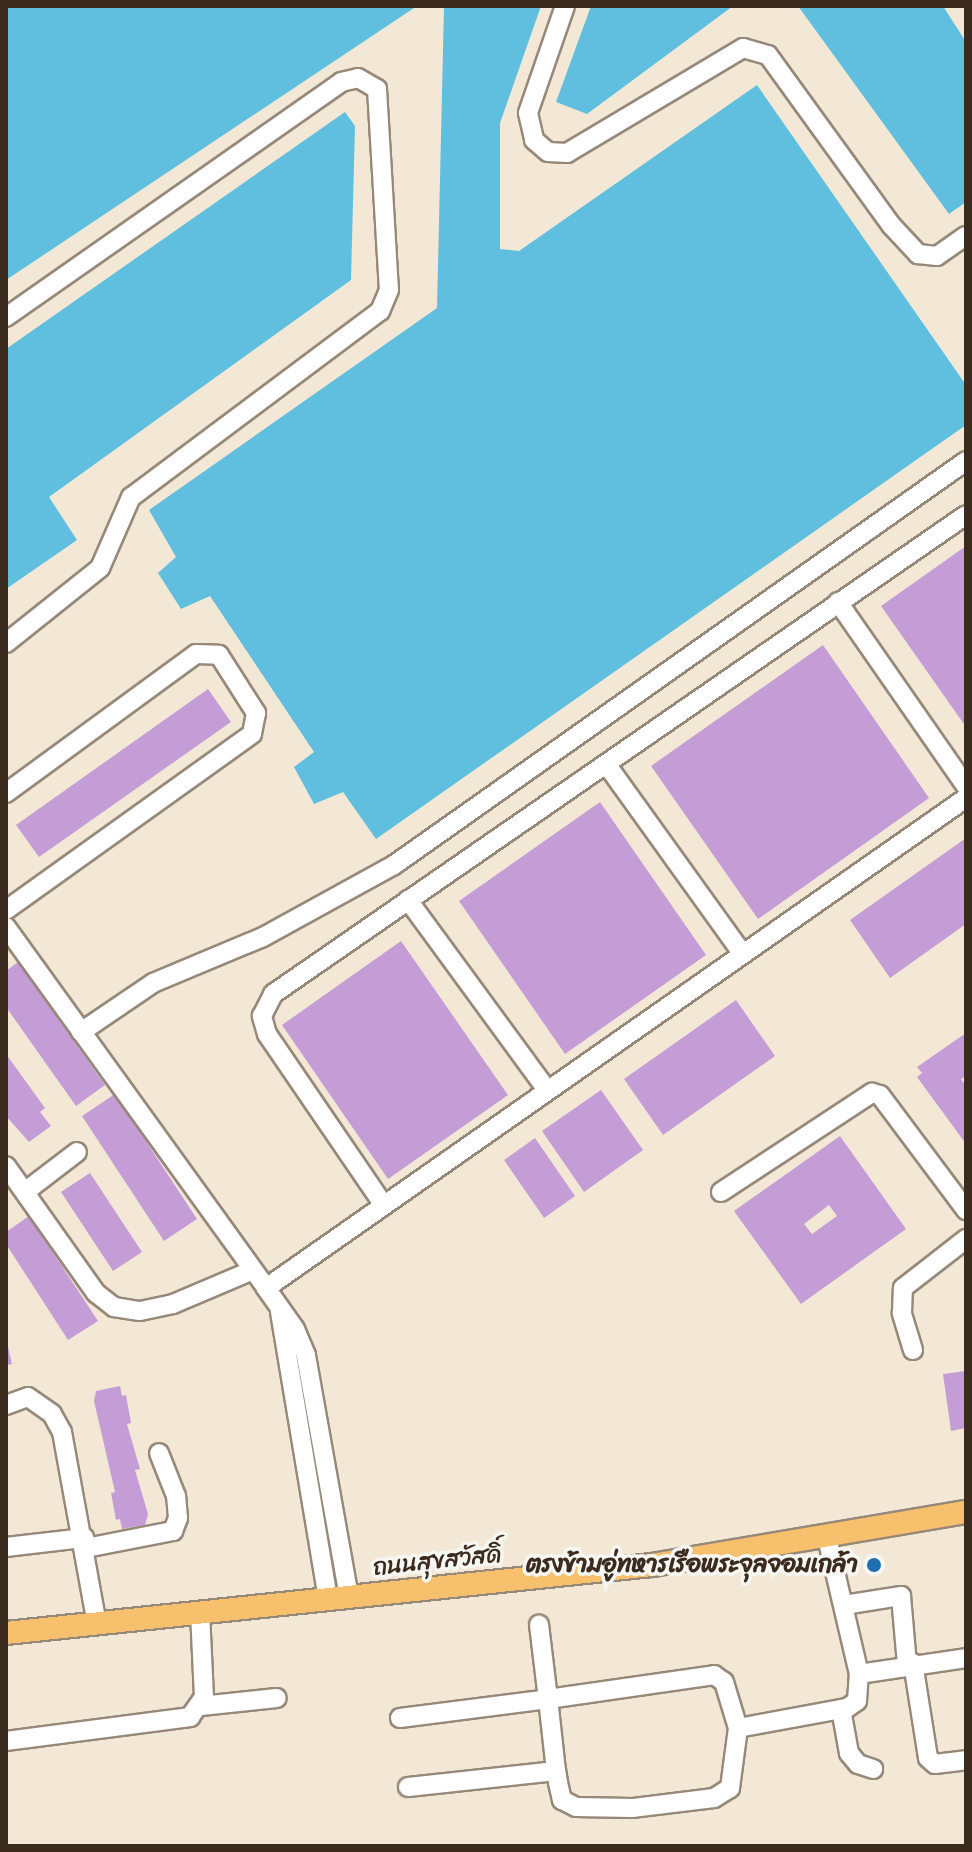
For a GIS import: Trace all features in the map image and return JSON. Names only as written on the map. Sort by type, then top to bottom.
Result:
[{"type":"main road","name":"ถนนสุขสวัสดิ์","points":[[6,1633],[652,1565],[827,1538],[966,1512]]},
{"type":"street","points":[[565,6],[528,113],[534,140],[548,152],[567,153],[743,48],[768,55],[891,225],[918,254],[937,256],[966,236]]},
{"type":"street","points":[[6,317],[341,82],[358,78],[377,89],[389,290],[380,311],[131,497],[100,568],[6,643]]},
{"type":"street","points":[[81,1032],[153,983],[263,937],[394,865],[966,461]]},
{"type":"street","points":[[383,1204],[267,1034],[262,1016],[273,994],[966,515]]},
{"type":"street","points":[[838,602],[966,786]]},
{"type":"street","points":[[6,793],[196,654],[219,655],[256,713],[252,734],[6,910]]},
{"type":"street","points":[[607,765],[742,953]]},
{"type":"street","points":[[266,1288],[966,798]]},
{"type":"street","points":[[408,900],[547,1090]]},
{"type":"street","points":[[6,927],[295,1329],[306,1355],[338,1598]]},
{"type":"street","points":[[721,1192],[872,1093],[880,1095],[966,1210]]},
{"type":"street","points":[[26,1191],[77,1152]]},
{"type":"street","points":[[6,1166],[96,1293],[114,1307],[140,1311],[173,1304],[253,1270]]},
{"type":"street","points":[[913,1350],[902,1313],[903,1288],[966,1239]]},
{"type":"street","points":[[6,1405],[28,1397],[57,1421],[85,1543],[97,1625]]},
{"type":"street","points":[[6,1547],[85,1543],[173,1531],[176,1496],[159,1453]]},
{"type":"street","points":[[738,1728],[841,1709],[857,1701],[859,1674],[827,1538]]},
{"type":"street","points":[[842,1598],[901,1596],[928,1758],[935,1764],[966,1760]]},
{"type":"street","points":[[200,1613],[201,1706]]},
{"type":"street","points":[[400,1718],[548,1699],[714,1675],[724,1682],[738,1728],[732,1784],[714,1798],[632,1808],[576,1807],[562,1800],[556,1771],[548,1699],[539,1625]]},
{"type":"street","points":[[859,1674],[910,1663],[966,1658]]},
{"type":"street","points":[[6,1741],[178,1721],[201,1706],[277,1698]]},
{"type":"street","points":[[841,1709],[849,1753],[858,1764],[873,1769]]},
{"type":"street","points":[[408,1787],[556,1771]]},
{"type":"water","points":[[6,6],[417,6],[6,280]]},
{"type":"water","points":[[444,6],[541,6],[500,123],[500,249],[519,251],[757,85],[966,385],[966,425],[376,839],[343,792],[314,804],[294,767],[314,752],[210,596],[181,609],[158,573],[176,557],[149,510],[437,308]]},
{"type":"water","points":[[591,6],[733,6],[587,114],[556,102]]},
{"type":"water","points":[[798,6],[943,6],[966,42],[966,202],[949,214]]},
{"type":"water","points":[[345,112],[355,126],[351,280],[49,497],[77,540],[6,589],[6,349]]},
{"type":"building","points":[[966,546],[966,727],[881,606]]},
{"type":"building","points":[[823,645],[929,798],[758,919],[651,766]]},
{"type":"building","points":[[208,689],[231,722],[39,857],[16,825]]},
{"type":"building","points":[[600,802],[706,955],[565,1054],[459,901]]},
{"type":"building","points":[[966,838],[966,924],[890,978],[850,920]]},
{"type":"building","points":[[401,941],[508,1095],[388,1179],[282,1025]]},
{"type":"building","points":[[18,962],[105,1085],[76,1106],[6,1007],[6,971]]},
{"type":"building","points":[[736,1000],[775,1056],[663,1135],[624,1079]]},
{"type":"building","points":[[966,1033],[966,1076],[961,1079],[966,1086],[966,1144],[917,1077],[922,1073],[917,1067]]},
{"type":"building","points":[[6,1054],[45,1108],[40,1112],[51,1126],[29,1142],[6,1116]]},
{"type":"building","points":[[601,1090],[643,1150],[584,1192],[542,1131]]},
{"type":"building","points":[[115,1094],[197,1219],[164,1241],[82,1116]]},
{"type":"building","points":[[840,1136],[906,1229],[801,1304],[734,1211]],"holes":[[[829,1205],[837,1216],[812,1234],[804,1224]]]},
{"type":"building","points":[[535,1138],[575,1196],[544,1218],[504,1160]]},
{"type":"building","points":[[90,1173],[142,1252],[113,1271],[61,1192]]},
{"type":"building","points":[[29,1216],[98,1321],[68,1340],[6,1244],[6,1232]]},
{"type":"building","points":[[6,1338],[12,1364],[6,1365]]},
{"type":"building","points":[[966,1371],[966,1428],[951,1431],[943,1374]]},
{"type":"building","points":[[120,1386],[122,1396],[126,1395],[131,1423],[127,1424],[140,1469],[135,1470],[148,1514],[145,1525],[122,1529],[120,1519],[116,1520],[111,1493],[115,1492],[94,1401],[96,1391]]},
{"type":"place","name":"ตรงข้ามอู่ทหารเรือพระจุลจอมเกล้า","points":[[874,1565]]}]
